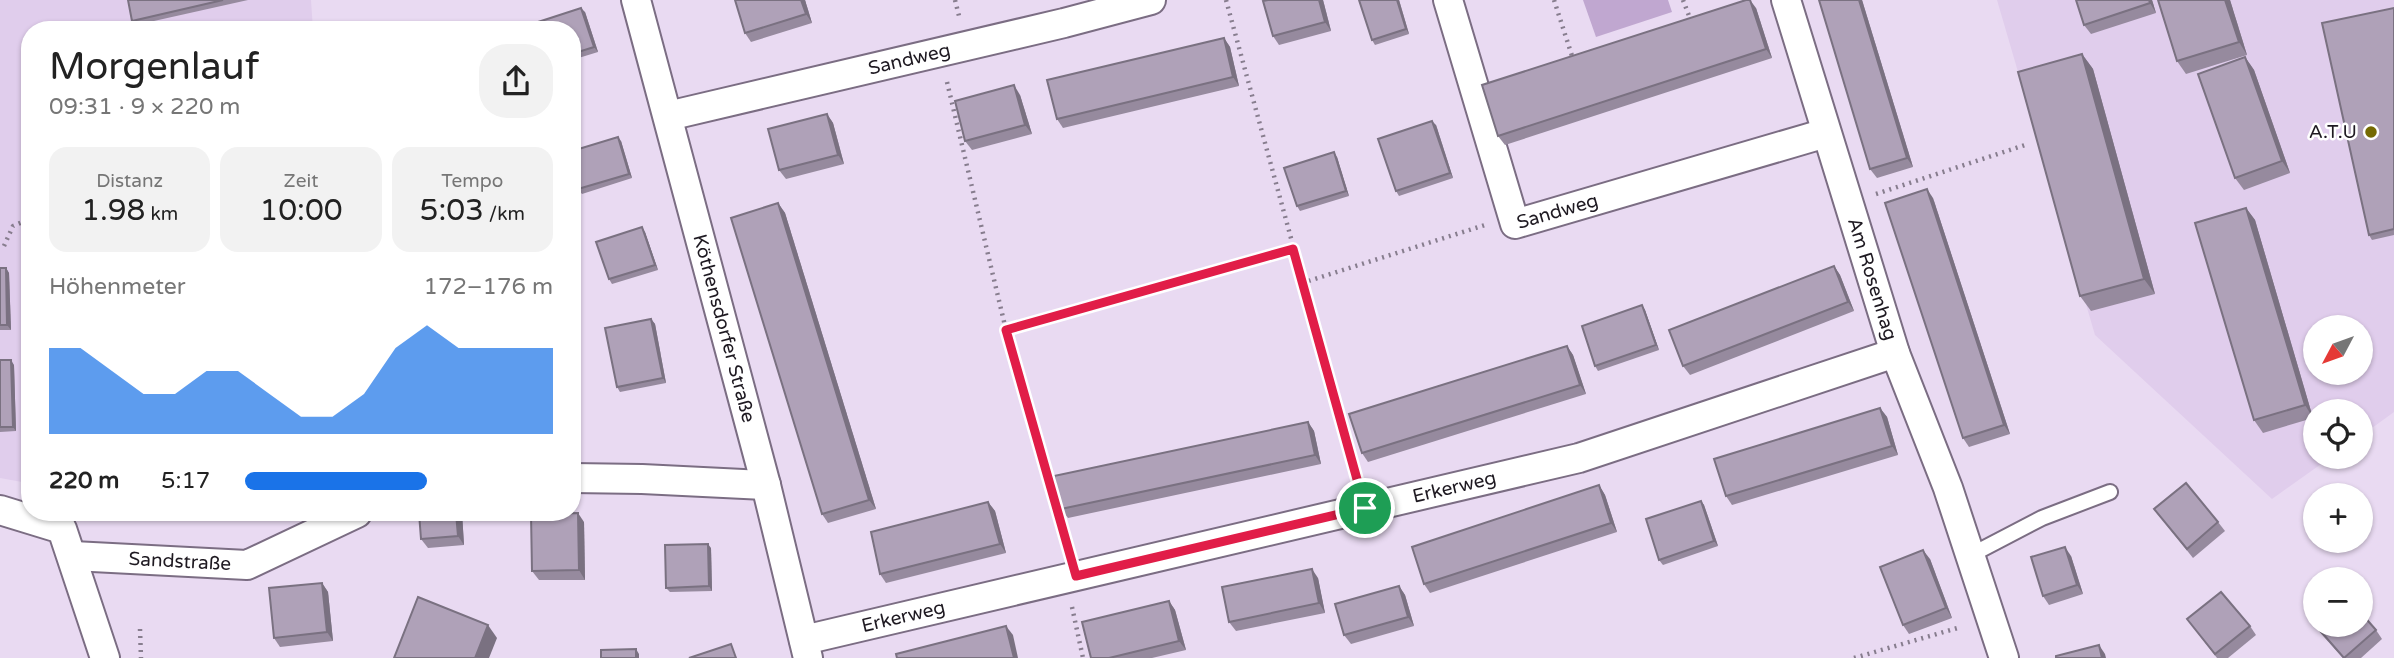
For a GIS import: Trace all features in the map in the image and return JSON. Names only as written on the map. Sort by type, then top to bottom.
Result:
[{"type":"street","name":"Köthensdorfer Straße","points":[[636,0],[766,485],[806,649]]},
{"type":"street","name":"Sandweg","points":[[668,116],[1151,0]]},
{"type":"street","name":"Sandweg","points":[[1448,0],[1515,224],[1826,133]]},
{"type":"street","name":"Am Rosenhag","points":[[1786,0],[1895,353],[1948,488],[2004,658]]},
{"type":"street","name":"Erkerweg","points":[[806,649],[1072,577],[1579,458],[1895,353]]},
{"type":"street","points":[[581,478],[642,478],[766,485]]},
{"type":"street","points":[[0,510],[21,516]]},
{"type":"street","points":[[36,521],[62,529],[105,658]]},
{"type":"street","name":"Sandstraße","points":[[73,556],[247,565],[340,521]]},
{"type":"lane","points":[[1971,555],[2042,517],[2110,492]]},
{"type":"path","points":[[1226,0],[1365,508]]},
{"type":"path","points":[[1554,0],[1573,59],[1585,55]]},
{"type":"path","points":[[1683,0],[1687,22],[1701,18]]},
{"type":"path","points":[[939,51],[1006,330],[1072,577],[1083,658]]},
{"type":"path","points":[[1848,203],[2025,145]]},
{"type":"path","points":[[4,246],[13,226],[21,223]]},
{"type":"path","points":[[1302,283],[1486,225]]},
{"type":"path","points":[[1006,330],[1293,249]]},
{"type":"path","points":[[1854,658],[1992,618]]},
{"type":"path","points":[[139,629],[141,658]]},
{"type":"shaded area","points":[[0,0],[311,0],[312,21],[21,21],[21,482],[0,478]]},
{"type":"shaded area","points":[[1583,0],[1668,0],[1672,12],[1596,37]]},
{"type":"shaded area","points":[[1997,0],[2394,0],[2394,412],[2373,427],[2373,399],[2303,399],[2303,469],[2314,469],[2272,499],[2095,335]]},
{"type":"building","points":[[128,0],[223,0],[132,21]]},
{"type":"building","points":[[735,0],[801,0],[806,14],[745,33]]},
{"type":"building","points":[[1319,0],[1325,22],[1273,36],[1263,1]]},
{"type":"building","points":[[1359,0],[1397,0],[1406,29],[1372,40]]},
{"type":"building","points":[[1750,0],[1766,49],[1498,136],[1482,85]]},
{"type":"building","points":[[1819,0],[1859,0],[1907,158],[1870,169]]},
{"type":"building","points":[[2076,0],[2149,0],[2150,3],[2084,25]]},
{"type":"building","points":[[2158,0],[2225,0],[2239,42],[2177,61]]},
{"type":"building","points":[[581,8],[594,47],[581,51],[581,21],[541,21]]},
{"type":"building","name":"A.T.U","points":[[2394,8],[2394,229],[2369,235],[2322,23]]},
{"type":"building","points":[[1224,38],[1233,77],[1057,119],[1047,80]]},
{"type":"building","points":[[2082,54],[2144,279],[2080,296],[2018,72]]},
{"type":"building","points":[[2245,57],[2282,161],[2235,178],[2198,74]]},
{"type":"building","points":[[1014,85],[1025,125],[965,141],[955,101]]},
{"type":"building","points":[[827,114],[838,155],[779,170],[768,129]]},
{"type":"building","points":[[1432,121],[1450,173],[1396,191],[1378,139]]},
{"type":"building","points":[[618,137],[629,174],[581,188],[581,148]]},
{"type":"building","points":[[1334,152],[1346,191],[1297,206],[1284,168]]},
{"type":"building","points":[[1927,189],[2004,425],[1963,438],[1885,203]]},
{"type":"building","points":[[778,203],[869,500],[822,514],[731,218]]},
{"type":"building","points":[[2246,208],[2303,406],[2254,420],[2195,223]]},
{"type":"building","points":[[642,227],[655,265],[609,279],[596,242]]},
{"type":"building","points":[[1834,266],[1848,302],[1683,366],[1669,330]]},
{"type":"building","points":[[0,268],[6,268],[7,325],[0,325]]},
{"type":"building","points":[[1642,305],[1656,345],[1595,366],[1582,326]]},
{"type":"building","points":[[651,319],[663,378],[617,387],[605,328]]},
{"type":"building","points":[[1567,346],[1580,385],[1362,453],[1349,414]]},
{"type":"building","points":[[0,360],[11,360],[13,427],[0,427]]},
{"type":"building","points":[[1880,408],[1892,446],[1726,496],[1714,459]]},
{"type":"building","points":[[1308,422],[1315,455],[1061,509],[1054,476]]},
{"type":"building","points":[[2186,483],[2218,522],[2187,549],[2154,509]]},
{"type":"building","points":[[1599,485],[1611,523],[1424,584],[1412,547]]},
{"type":"building","points":[[1701,501],[1714,541],[1659,560],[1646,519]]},
{"type":"building","points":[[988,502],[1000,544],[880,574],[871,532]]},
{"type":"building","points":[[420,521],[457,521],[458,536],[421,539]]},
{"type":"building","points":[[531,521],[578,521],[579,570],[532,571]]},
{"type":"building","points":[[708,544],[709,586],[666,588],[665,545]]},
{"type":"building","points":[[2065,547],[2077,585],[2043,596],[2031,557]]},
{"type":"building","points":[[1923,550],[1946,608],[1903,625],[1880,567]]},
{"type":"building","points":[[1312,569],[1319,603],[1229,622],[1222,587]]},
{"type":"building","points":[[322,583],[327,632],[274,638],[269,588]]},
{"type":"building","points":[[1399,586],[1408,617],[1344,635],[1335,604]]},
{"type":"building","points":[[2221,592],[2250,626],[2215,654],[2187,619]]},
{"type":"building","points":[[418,597],[488,625],[475,658],[394,658]]},
{"type":"building","points":[[1169,601],[1179,641],[1109,658],[1091,658],[1082,622]]},
{"type":"building","points":[[1006,626],[1014,658],[897,658],[896,654]]},
{"type":"building","points":[[2326,637],[2368,637],[2344,658]]},
{"type":"building","points":[[731,644],[736,658],[689,658]]},
{"type":"building","points":[[2099,645],[2102,658],[2056,658],[2056,656]]},
{"type":"building","points":[[636,649],[636,658],[601,658],[601,650]]},
{"type":"place","name":"A.T.U","points":[[2371,132]]},
{"type":"route","points":[[1293,249],[1365,508],[1076,576],[1006,330],[1293,249]]}]
